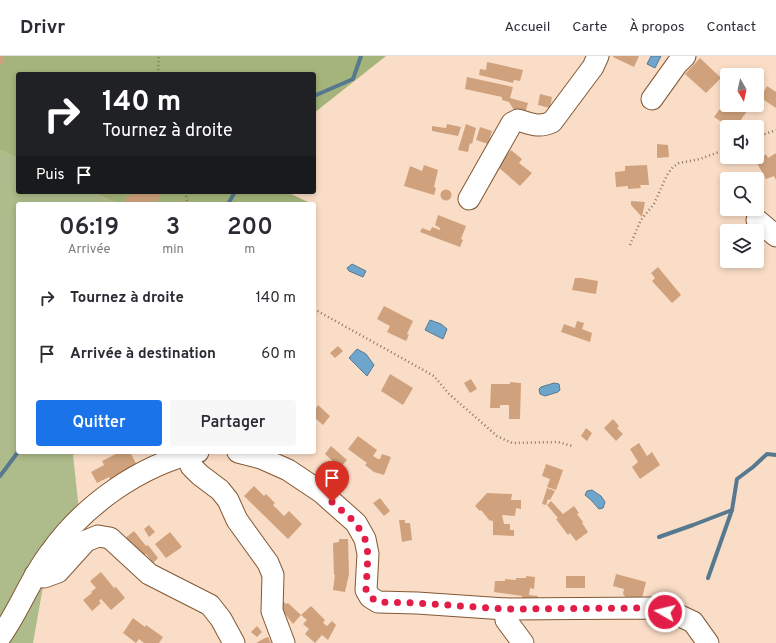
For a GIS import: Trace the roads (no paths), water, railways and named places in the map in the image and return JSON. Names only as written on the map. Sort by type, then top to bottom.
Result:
[{"type":"street","points":[[469,199],[512,123],[518,120],[535,126],[543,126],[552,122],[593,67],[598,56]]},
{"type":"street","points":[[652,99],[677,64],[685,56]]},
{"type":"street","points":[[757,220],[776,236]]},
{"type":"street","points":[[0,637],[40,576],[50,553],[82,515],[111,492],[162,463],[190,454]]},
{"type":"street","points":[[193,454],[191,466],[220,490],[228,500],[237,520],[268,564],[273,575],[272,611],[284,643]]},
{"type":"street","points":[[246,454],[261,458],[288,470],[321,492],[356,523],[365,539],[368,554],[366,590],[370,597],[378,602],[505,609],[653,608],[678,614],[693,622],[708,643]]},
{"type":"street","points":[[40,576],[58,572],[86,541],[98,536],[110,538],[149,574],[210,605],[221,619],[234,643]]},
{"type":"street","points":[[505,609],[506,620],[523,643]]},
{"type":"water","points":[[651,56],[661,56],[655,68],[647,64]]},
{"type":"water","points":[[352,264],[366,271],[363,277],[349,271],[347,268]]},
{"type":"water","points":[[430,320],[441,324],[447,329],[443,339],[425,330]]},
{"type":"water","points":[[357,349],[366,354],[374,365],[367,376],[349,358]]},
{"type":"water","points":[[554,383],[559,384],[560,390],[558,392],[545,396],[540,394],[539,389],[541,387]]},
{"type":"water","points":[[592,490],[601,496],[605,502],[603,508],[599,509],[585,495],[587,491]]},
{"type":"waterway","points":[[316,95],[353,79],[361,56]]},
{"type":"waterway","points":[[229,202],[234,194]]},
{"type":"waterway","points":[[0,476],[16,454]]},
{"type":"waterway","points":[[708,578],[732,510],[737,479],[767,454],[776,455]]},
{"type":"waterway","points":[[659,537],[732,510]]}]
